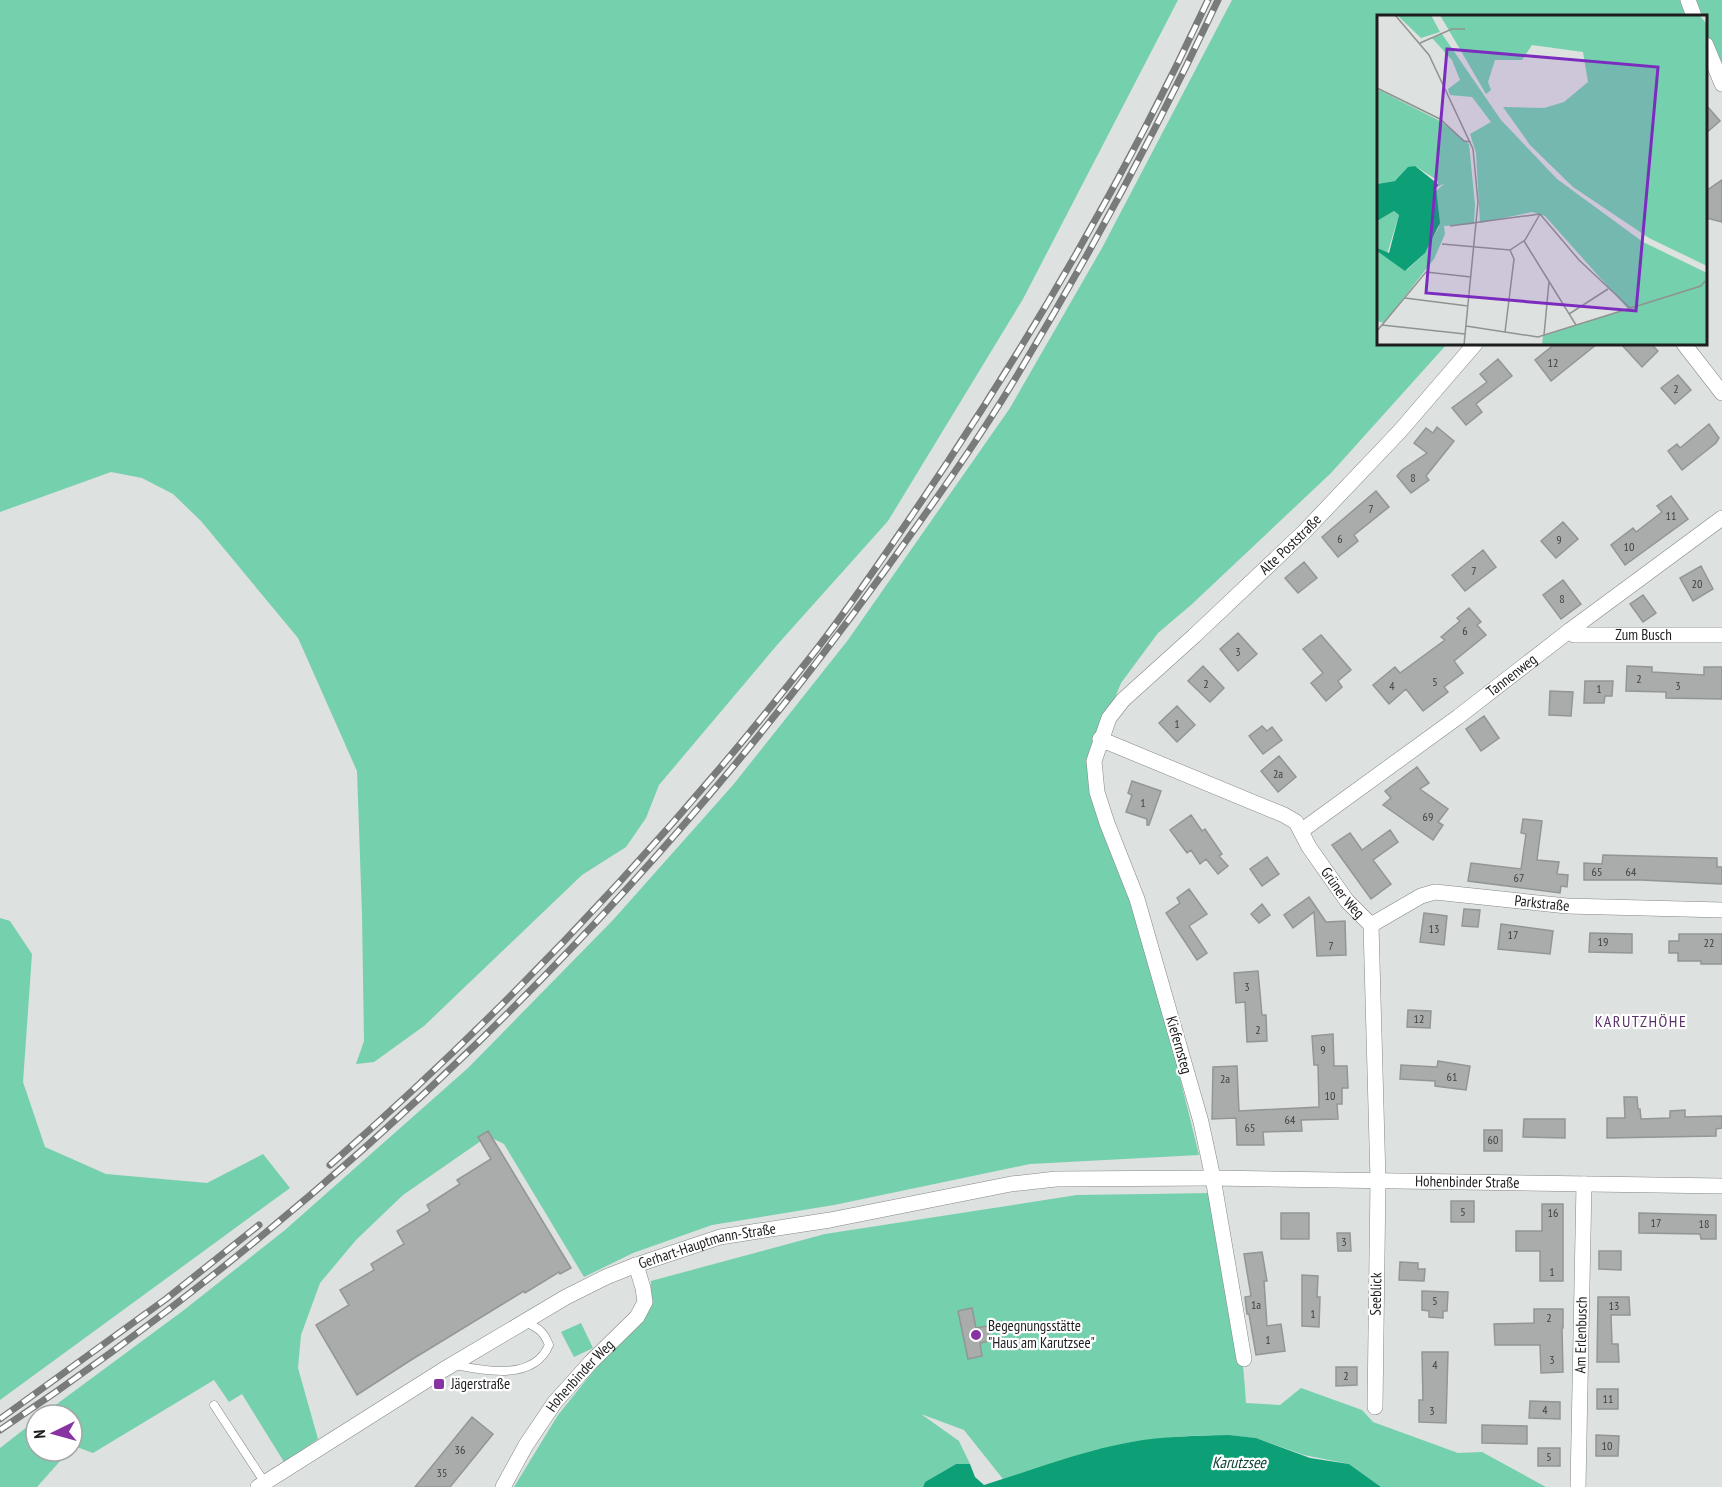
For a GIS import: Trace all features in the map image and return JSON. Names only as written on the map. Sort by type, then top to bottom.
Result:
[{"type":"street","points":[[1688,0],[1695,15]]},
{"type":"street","points":[[1707,47],[1722,84]]},
{"type":"street","name":"Alte Poststraße","points":[[1100,739],[1109,718],[1123,700],[1304,532],[1400,431],[1474,345]]},
{"type":"street","points":[[1685,345],[1722,393]]},
{"type":"street","name":"Tannenweg","points":[[1301,831],[1458,717],[1569,631],[1722,518]]},
{"type":"street","name":"Zum Busch","points":[[1569,631],[1574,635],[1722,635]]},
{"type":"street","name":"Grüner Weg","points":[[1100,739],[1296,822],[1309,847],[1347,900],[1371,925],[1378,1180]]},
{"type":"street","name":"Kiefernsteg","points":[[1100,739],[1095,761],[1097,792],[1140,910],[1201,1122],[1213,1178],[1244,1359]]},
{"type":"street","name":"Parkstraße","points":[[1371,925],[1421,896],[1435,892],[1567,906],[1722,910]]},
{"type":"street","name":"Hohenbinder Straße","points":[[1213,1178],[1722,1186]]},
{"type":"street","name":"Gerhart-Hauptmann-Straße","points":[[262,1485],[452,1364],[566,1297],[636,1265],[720,1237],[830,1220],[1011,1184],[1066,1179],[1213,1178]]},
{"type":"street","name":"Seeblick","points":[[1375,1407],[1378,1180]]},
{"type":"street","name":"Am Erlenbusch","points":[[1578,1487],[1584,1184]]},
{"type":"street","name":"Hohenbinder Weg","points":[[503,1487],[526,1445],[555,1402],[591,1362],[637,1317],[645,1302],[636,1265]]},
{"type":"lane","points":[[452,1364],[495,1370],[517,1370],[533,1365],[544,1357],[549,1345],[544,1333],[537,1327],[524,1322]]},
{"type":"lane","points":[[214,1405],[262,1485]]},
{"type":"shaded area","points":[[0,0],[1178,0],[1023,299],[888,521],[777,645],[659,785],[646,818],[626,847],[582,875],[424,1026],[374,1062],[356,1064],[364,1041],[357,771],[298,638],[201,521],[173,494],[142,478],[111,472],[0,512]]},
{"type":"shaded area","points":[[1232,0],[1722,0],[1722,89],[1707,64],[1707,15],[1377,15],[1377,345],[1446,345],[1331,473],[1191,605],[1158,633],[1121,683],[1099,737],[1094,759],[1135,896],[1199,1155],[1030,1164],[834,1205],[712,1225],[633,1253],[584,1277],[504,1144],[488,1136],[403,1195],[356,1240],[320,1283],[301,1335],[298,1368],[318,1439],[284,1462],[242,1394],[229,1402],[214,1380],[93,1453],[84,1450],[84,1403],[58,1403],[184,1310],[285,1230],[468,1068],[613,920],[733,785],[848,640],[1010,408],[1102,248]]},
{"type":"shaded area","points":[[0,918],[10,921],[32,954],[23,1082],[45,1147],[106,1174],[207,1183],[263,1154],[290,1188],[0,1400]]},
{"type":"shaded area","points":[[1215,1193],[1238,1324],[1246,1403],[1280,1405],[1301,1388],[1362,1410],[1373,1422],[1458,1453],[1482,1452],[1546,1487],[1381,1487],[1349,1464],[1304,1455],[1256,1438],[1228,1435],[1185,1436],[1131,1442],[1003,1479],[964,1430],[921,1414],[959,1441],[970,1464],[956,1464],[925,1482],[923,1487],[514,1487],[558,1415],[650,1301],[651,1281],[825,1234],[1077,1195]]},
{"type":"shaded area","points":[[581,1323],[593,1348],[574,1357],[561,1332]]},
{"type":"shaded area","points":[[24,1429],[24,1463],[58,1463],[37,1487],[0,1487],[0,1448]]},
{"type":"water","name":"Karutzsee","points":[[1229,1435],[1256,1438],[1310,1458],[1349,1464],[1381,1487],[923,1487],[925,1482],[956,1464],[970,1464],[975,1477],[984,1485],[1075,1456],[1131,1442],[1167,1437]]},
{"type":"building","points":[[1707,106],[1720,121],[1707,132]]},
{"type":"building","points":[[1722,180],[1722,222],[1707,218],[1707,190]]},
{"type":"building","points":[[1554,345],[1596,345],[1551,381],[1535,360]]},
{"type":"building","points":[[1622,345],[1652,345],[1658,351],[1642,367]]},
{"type":"building","points":[[1498,359],[1512,376],[1476,404],[1482,412],[1466,425],[1452,408],[1487,382],[1480,374]]},
{"type":"building","points":[[1678,375],[1691,390],[1675,404],[1661,388]]},
{"type":"building","points":[[1709,424],[1719,438],[1716,443],[1682,470],[1668,451],[1677,444],[1680,448]]},
{"type":"building","points":[[1437,427],[1454,441],[1426,476],[1429,480],[1411,493],[1397,476],[1427,453],[1414,443],[1426,428],[1433,433]]},
{"type":"building","points":[[1376,491],[1389,507],[1354,535],[1358,541],[1338,557],[1322,537]]},
{"type":"building","points":[[1671,496],[1688,519],[1625,565],[1611,545],[1633,528],[1636,532],[1662,512],[1657,506]]},
{"type":"building","points":[[1563,522],[1578,539],[1556,558],[1541,541]]},
{"type":"building","points":[[1483,550],[1496,567],[1465,591],[1452,575]]},
{"type":"building","points":[[1304,562],[1317,578],[1298,593],[1285,578]]},
{"type":"building","points":[[1701,566],[1713,589],[1693,601],[1680,578]]},
{"type":"building","points":[[1563,580],[1581,604],[1561,619],[1543,595]]},
{"type":"building","points":[[1643,595],[1656,613],[1643,622],[1630,604]]},
{"type":"building","points":[[1469,608],[1481,622],[1477,625],[1486,635],[1454,661],[1463,673],[1444,687],[1448,692],[1423,711],[1406,689],[1389,704],[1373,685],[1395,667],[1400,673],[1445,640],[1441,637],[1460,621],[1457,618]]},
{"type":"building","points":[[1238,633],[1257,654],[1238,671],[1220,649]]},
{"type":"building","points":[[1321,635],[1351,670],[1338,681],[1342,687],[1326,701],[1311,683],[1323,673],[1303,649]]},
{"type":"building","points":[[1203,666],[1224,688],[1210,702],[1188,681]]},
{"type":"building","points":[[1627,666],[1652,667],[1652,672],[1704,675],[1704,667],[1722,667],[1722,699],[1666,698],[1666,692],[1626,691]]},
{"type":"building","points":[[1585,681],[1613,681],[1612,696],[1605,696],[1604,703],[1584,703]]},
{"type":"building","points":[[1550,691],[1573,692],[1571,716],[1549,715]]},
{"type":"building","points":[[1177,706],[1195,725],[1177,742],[1159,723]]},
{"type":"building","points":[[1484,716],[1499,738],[1481,751],[1466,729]]},
{"type":"building","points":[[1262,726],[1267,731],[1272,727],[1282,740],[1263,754],[1249,736]]},
{"type":"building","points":[[1279,756],[1296,777],[1278,792],[1261,771]]},
{"type":"building","points":[[1417,767],[1429,783],[1420,789],[1448,809],[1438,822],[1443,825],[1433,840],[1383,805],[1391,798],[1385,791]]},
{"type":"building","points":[[1132,781],[1161,791],[1149,825],[1147,825],[1147,819],[1126,812],[1132,795],[1128,793]]},
{"type":"building","points":[[1191,815],[1202,831],[1205,829],[1222,854],[1219,856],[1228,866],[1218,874],[1206,859],[1200,864],[1191,850],[1187,853],[1170,830]]},
{"type":"building","points":[[1523,819],[1542,821],[1537,860],[1559,862],[1557,874],[1568,875],[1567,887],[1561,886],[1560,893],[1468,881],[1471,863],[1521,869],[1526,834],[1521,833]]},
{"type":"building","points":[[1390,830],[1398,842],[1373,860],[1391,884],[1371,899],[1332,845],[1350,833],[1362,850]]},
{"type":"building","points":[[1603,855],[1717,858],[1717,867],[1722,867],[1722,884],[1584,880],[1584,863],[1602,864]]},
{"type":"building","points":[[1267,857],[1279,874],[1262,886],[1250,869]]},
{"type":"building","points":[[1189,889],[1207,914],[1189,926],[1207,953],[1197,960],[1166,913],[1180,903],[1177,898]]},
{"type":"building","points":[[1309,897],[1326,922],[1345,921],[1346,955],[1317,956],[1314,912],[1293,928],[1284,915]]},
{"type":"building","points":[[1262,904],[1270,915],[1259,923],[1251,914]]},
{"type":"building","points":[[1464,909],[1480,910],[1478,927],[1462,926]]},
{"type":"building","points":[[1424,913],[1447,916],[1444,945],[1420,942]]},
{"type":"building","points":[[1501,924],[1553,931],[1550,954],[1498,949]]},
{"type":"building","points":[[1590,933],[1632,934],[1632,953],[1589,952]]},
{"type":"building","points":[[1679,934],[1722,934],[1722,964],[1678,961],[1678,953],[1669,953],[1669,941],[1679,941]]},
{"type":"building","points":[[1258,971],[1262,1015],[1266,1015],[1267,1041],[1247,1042],[1245,1002],[1236,1003],[1234,973]]},
{"type":"building","points":[[1408,1010],[1431,1011],[1430,1028],[1407,1027]]},
{"type":"building","points":[[1333,1034],[1334,1066],[1347,1066],[1348,1088],[1342,1088],[1342,1104],[1337,1104],[1338,1119],[1301,1120],[1302,1131],[1263,1132],[1264,1145],[1237,1145],[1236,1118],[1212,1119],[1213,1067],[1237,1066],[1239,1111],[1319,1107],[1318,1065],[1314,1065],[1312,1036]]},
{"type":"building","points":[[1438,1061],[1470,1066],[1466,1090],[1435,1086],[1435,1081],[1400,1079],[1401,1065],[1437,1067]]},
{"type":"building","points":[[1624,1097],[1637,1097],[1641,1119],[1670,1118],[1670,1111],[1685,1110],[1685,1117],[1722,1116],[1722,1128],[1716,1129],[1716,1136],[1607,1138],[1607,1118],[1625,1118]]},
{"type":"building","points":[[1524,1119],[1565,1119],[1565,1138],[1523,1137]]},
{"type":"building","points":[[1484,1130],[1502,1130],[1502,1151],[1484,1151]]},
{"type":"building","points":[[488,1131],[571,1268],[560,1274],[559,1272],[525,1293],[524,1291],[357,1395],[316,1325],[349,1305],[340,1290],[374,1270],[371,1264],[404,1244],[397,1231],[430,1211],[427,1205],[460,1184],[457,1180],[491,1159],[478,1137]]},
{"type":"building","points":[[1451,1201],[1474,1201],[1474,1222],[1451,1222]]},
{"type":"building","points":[[1542,1204],[1563,1204],[1563,1281],[1540,1281],[1540,1251],[1516,1251],[1516,1231],[1542,1231]]},
{"type":"building","points":[[1281,1213],[1309,1213],[1309,1239],[1281,1239]]},
{"type":"building","points":[[1639,1213],[1716,1215],[1716,1239],[1701,1239],[1700,1234],[1639,1233]]},
{"type":"building","points":[[1337,1233],[1350,1233],[1351,1251],[1338,1251]]},
{"type":"building","points":[[1599,1251],[1621,1251],[1621,1270],[1599,1269]]},
{"type":"building","points":[[1262,1252],[1267,1281],[1264,1281],[1267,1326],[1281,1324],[1285,1351],[1256,1355],[1249,1314],[1247,1314],[1245,1297],[1251,1296],[1244,1254]]},
{"type":"building","points":[[1400,1262],[1418,1263],[1418,1269],[1425,1269],[1424,1281],[1399,1280]]},
{"type":"building","points":[[1302,1275],[1318,1276],[1319,1327],[1302,1326]]},
{"type":"building","points":[[1422,1291],[1448,1292],[1447,1311],[1443,1311],[1443,1318],[1429,1317],[1429,1311],[1422,1310]]},
{"type":"building","points":[[1598,1297],[1629,1297],[1630,1315],[1611,1315],[1612,1344],[1618,1344],[1619,1362],[1597,1362]]},
{"type":"building","name":"Begegnungsstätte \"Haus am Karutzsee\"","points":[[972,1308],[976,1328],[987,1326],[990,1341],[980,1343],[982,1356],[968,1359],[958,1311]]},
{"type":"building","points":[[1534,1309],[1563,1309],[1563,1372],[1541,1373],[1540,1345],[1495,1345],[1494,1324],[1534,1323]]},
{"type":"building","points":[[1422,1352],[1448,1352],[1446,1423],[1419,1422],[1419,1400],[1423,1400]]},
{"type":"building","points":[[1336,1367],[1357,1367],[1357,1385],[1336,1386]]},
{"type":"building","points":[[1597,1389],[1618,1389],[1618,1409],[1597,1409]]},
{"type":"building","points":[[1530,1401],[1560,1402],[1560,1419],[1529,1418]]},
{"type":"building","points":[[472,1417],[493,1434],[450,1487],[415,1487]]},
{"type":"building","points":[[1482,1425],[1527,1426],[1527,1444],[1482,1443]]},
{"type":"building","points":[[1596,1435],[1619,1436],[1618,1456],[1596,1456]]},
{"type":"building","points":[[1538,1448],[1560,1448],[1560,1466],[1538,1466]]},
{"type":"railway","points":[[330,1165],[460,1045],[585,919],[704,787],[816,650],[883,558],[1019,351],[1118,178],[1208,0]]},
{"type":"railway","points":[[0,1430],[125,1342],[247,1248],[365,1148],[478,1042],[587,932],[690,817],[788,698],[881,576],[983,429],[1015,379],[1096,239],[1171,97],[1218,0]]},
{"type":"railway","points":[[0,1419],[166,1299],[259,1225]]},
{"type":"place","name":"Begegnungsstätte \"Haus am Karutzsee\"","points":[[976,1335]]},
{"type":"place","name":"Jägerstraße","points":[[439,1384]]},
{"type":"district","name":"KARUTZHÖHE","points":[[1641,1021]]}]
